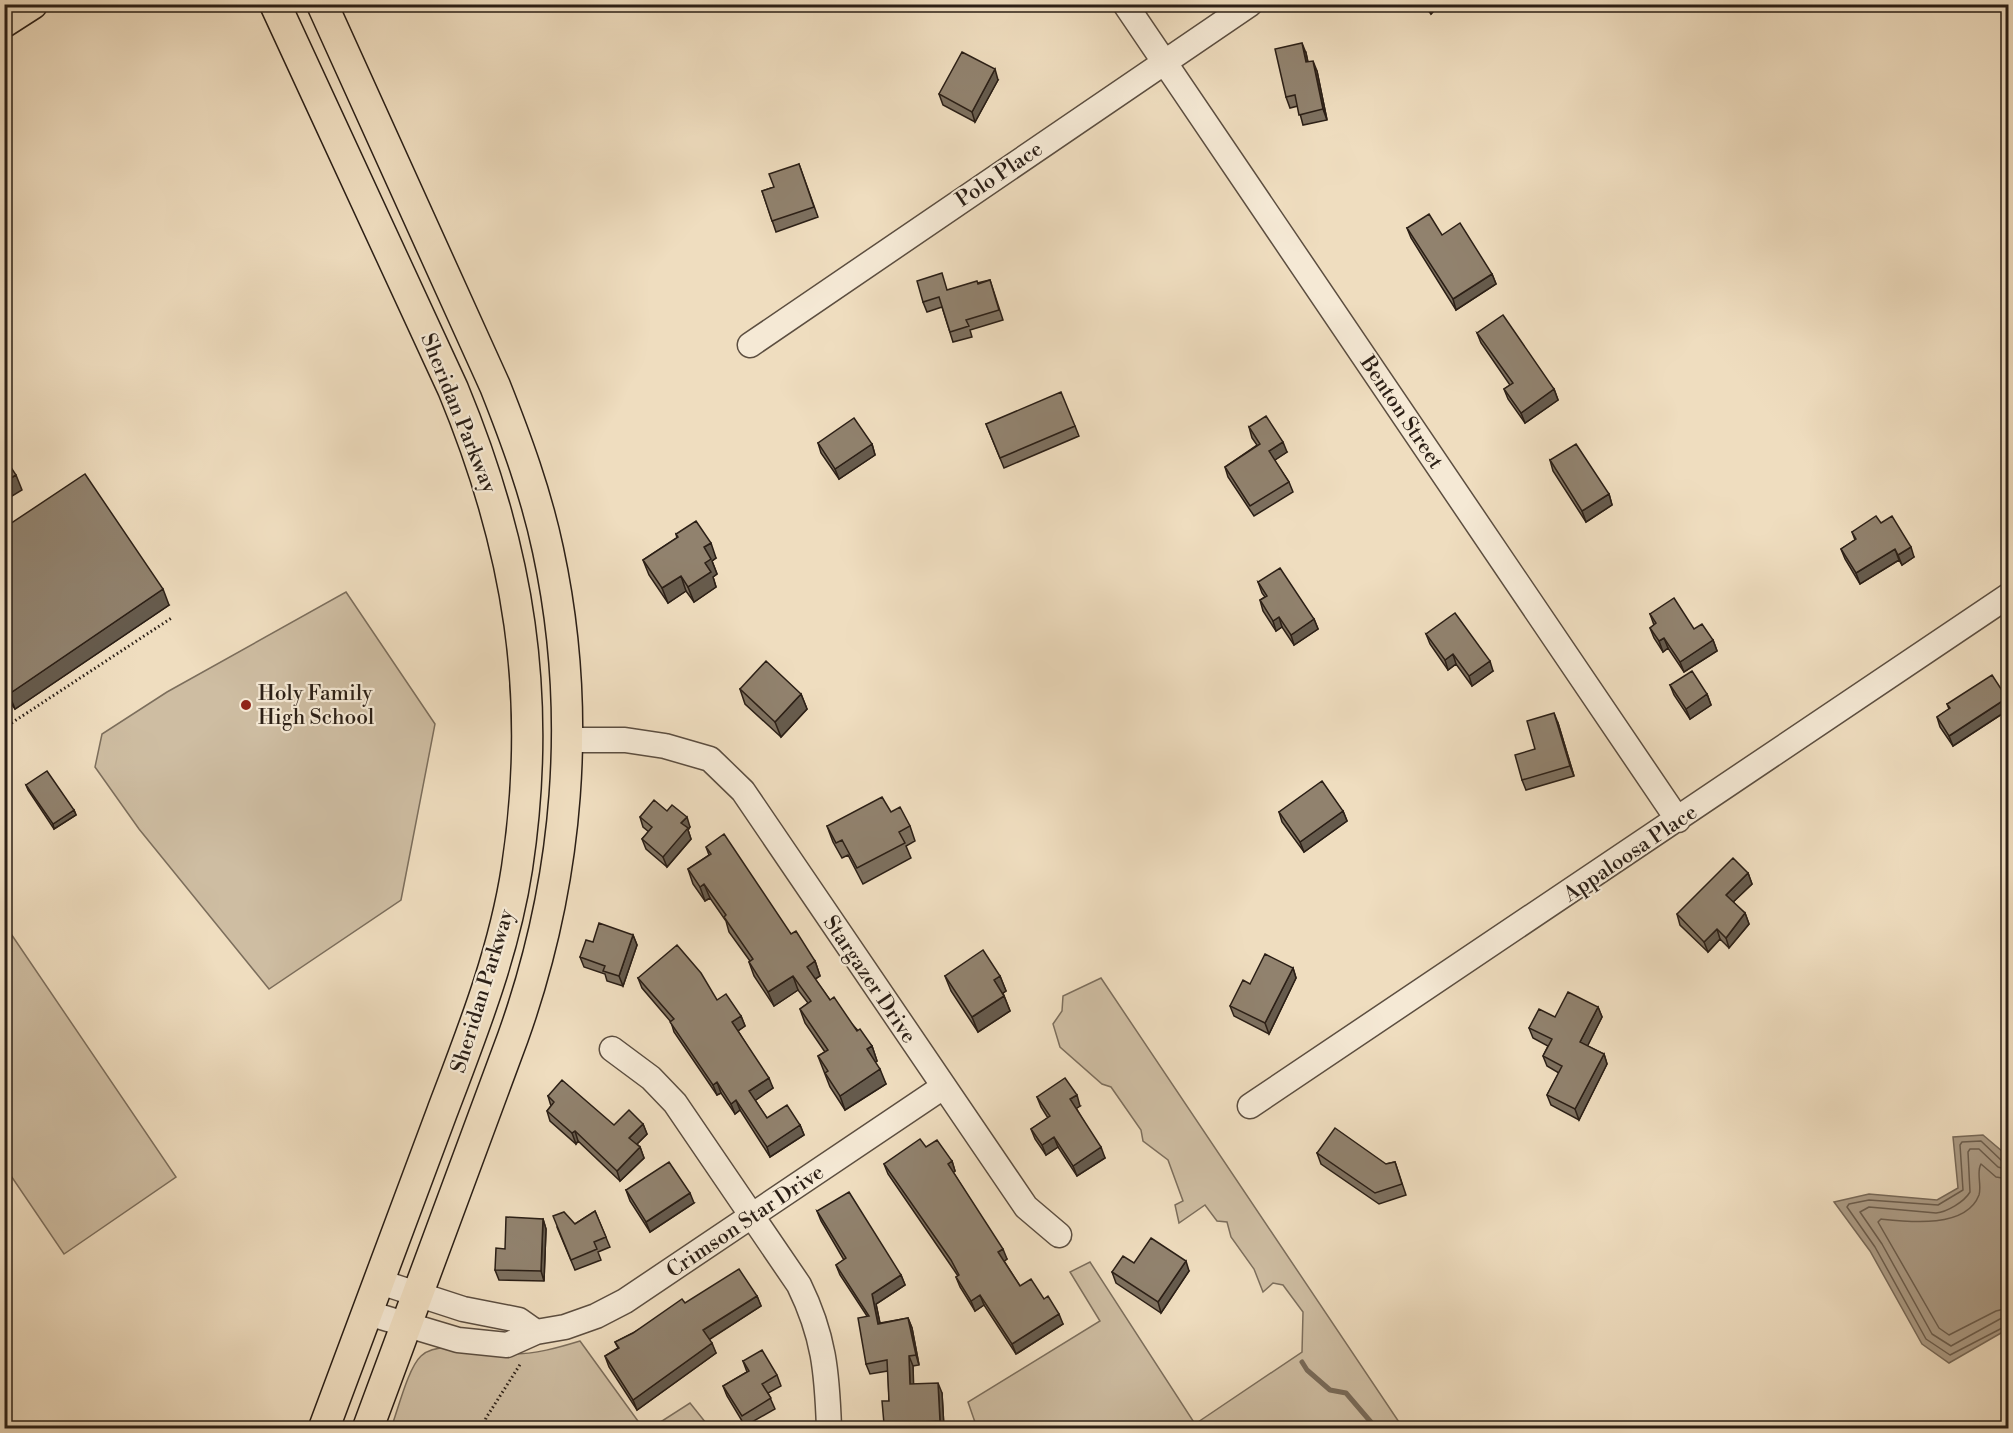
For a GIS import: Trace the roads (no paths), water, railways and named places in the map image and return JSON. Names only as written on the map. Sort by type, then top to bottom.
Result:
[{"type":"main road","points":[[4,22],[32,4]]},
{"type":"main road","name":"Sheridan Parkway","points":[[275,4],[453,389],[474,440],[504,536],[522,635],[527,702],[526,769],[521,835],[511,902],[486,993],[324,1428]]},
{"type":"main road","name":"Sheridan Parkway","points":[[322,4],[490,375],[520,449],[548,547],[555,586],[563,647],[567,740],[564,812],[556,874],[533,975],[513,1037],[368,1428]]},
{"type":"street","name":"Benton Street","points":[[1125,4],[1678,820]]},
{"type":"street","name":"Polo Place","points":[[750,345],[1250,4]]},
{"type":"street","name":"Appaloosa Place","points":[[1250,1106],[2008,596]]},
{"type":"street","name":"Stargazer Drive","points":[[567,740],[625,740],[665,746],[710,759],[743,791],[1026,1207],[1059,1235]]},
{"type":"street","points":[[612,1049],[651,1078],[675,1103],[799,1285],[812,1312],[822,1345],[827,1380],[829,1428]]},
{"type":"street","name":"Crimson Star Drive","points":[[368,1313],[406,1327],[458,1340],[507,1345],[536,1332],[565,1327],[596,1316],[625,1301],[943,1087]]},
{"type":"street","points":[[380,1282],[463,1309],[519,1320],[536,1332]]},
{"type":"water","points":[[1983,1135],[2003,1152],[2008,1162],[2008,1329],[1949,1363],[1922,1344],[1870,1251],[1834,1202],[1869,1194],[1937,1200],[1958,1188],[1953,1137]]},
{"type":"waterway","points":[[1302,1362],[1307,1370],[1330,1390],[1346,1393],[1376,1428]]},
{"type":"place","name":"Holy Family High School","points":[[246,705]]}]
